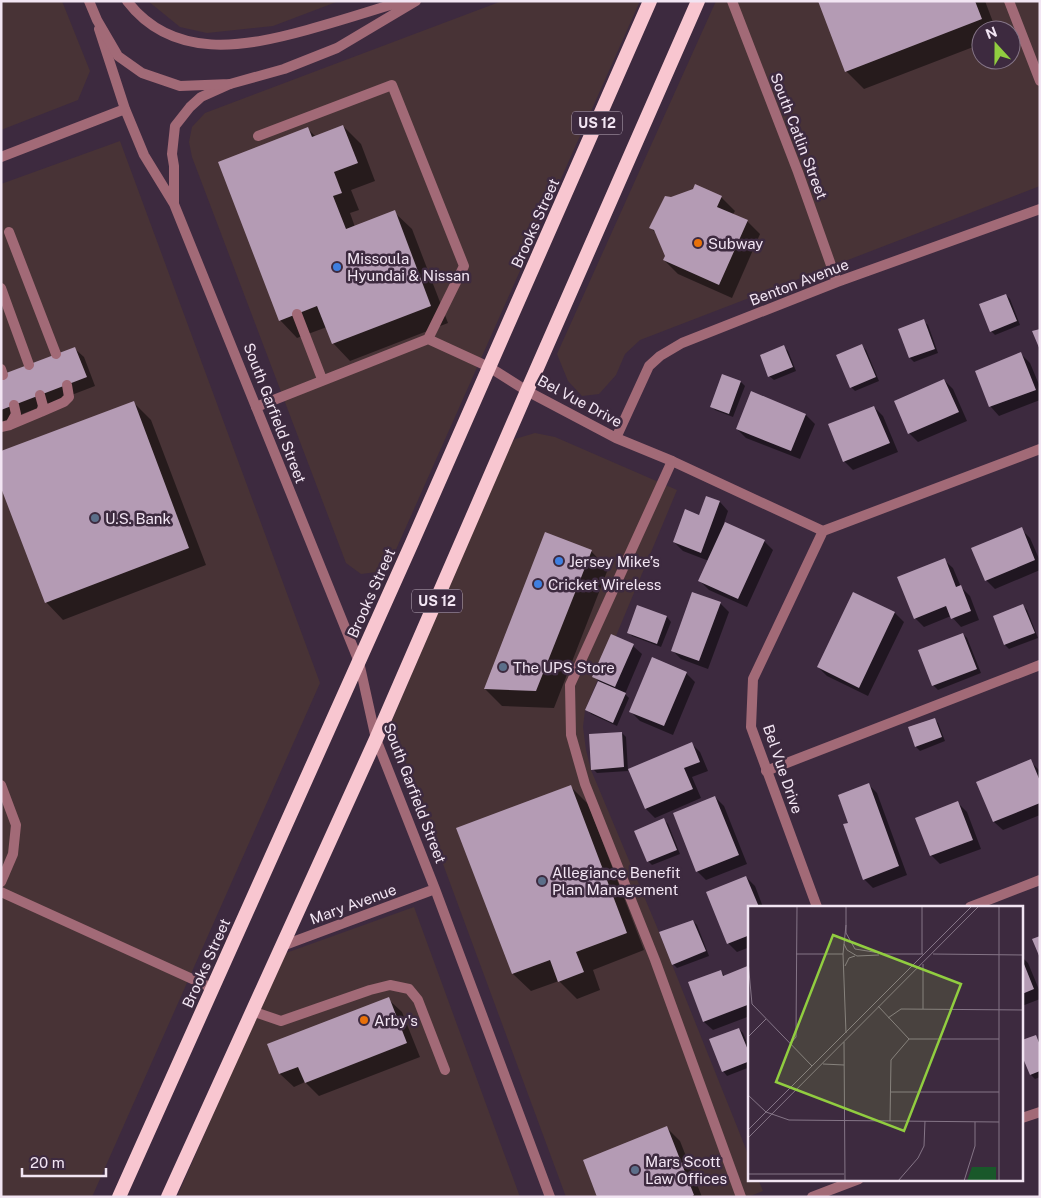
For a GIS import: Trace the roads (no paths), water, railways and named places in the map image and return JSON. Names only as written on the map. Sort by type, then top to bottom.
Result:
[{"type":"highway","name":"Brooks Street","points":[[119,1197],[359,662],[650,1]]},
{"type":"highway","name":"US 12","points":[[168,1197],[376,739],[526,391],[698,1]]},
{"type":"street","points":[[89,1],[97,20],[125,109],[144,154],[174,204]]},
{"type":"street","points":[[127,1],[152,26],[176,38],[200,44],[233,45],[273,39],[403,1]]},
{"type":"street","points":[[174,204],[174,166],[172,154],[176,126],[201,97],[230,84],[284,69],[337,48],[416,1]]},
{"type":"street","name":"South Catlin Street","points":[[732,1],[798,172],[837,282]]},
{"type":"street","points":[[1010,1],[1040,81]]},
{"type":"street","points":[[97,20],[118,56],[142,74],[180,86],[230,84]]},
{"type":"street","points":[[256,407],[428,338],[464,266],[392,85],[258,136]]},
{"type":"street","points":[[1,157],[125,109]]},
{"type":"street","name":"South Garfield Street","points":[[174,204],[359,662],[376,739],[435,889],[550,1197]]},
{"type":"street","name":"Benton Avenue","points":[[616,438],[649,366],[660,356],[682,343],[837,282],[1040,209]]},
{"type":"street","points":[[9,232],[56,354]]},
{"type":"street","points":[[1,288],[30,365]]},
{"type":"street","points":[[297,314],[322,379]]},
{"type":"street","name":"Bel Vue Drive","points":[[428,338],[489,367],[526,391],[616,438],[672,461],[823,531],[753,679],[751,727],[817,906]]},
{"type":"street","points":[[5,426],[64,402],[69,398],[68,385]]},
{"type":"street","points":[[40,395],[43,406],[41,412]]},
{"type":"street","points":[[5,426],[16,414],[14,405]]},
{"type":"street","points":[[823,531],[1040,449]]},
{"type":"street","points":[[672,461],[570,685],[571,735],[585,784],[655,960],[741,1197]]},
{"type":"street","points":[[766,771],[1040,665]]},
{"type":"street","points":[[1,785],[16,825],[12,854],[1,882]]},
{"type":"street","points":[[973,906],[1040,880]]},
{"type":"street","name":"Mary Avenue","points":[[282,946],[435,889]]},
{"type":"street","points":[[1,892],[212,988]]},
{"type":"street","points":[[252,1011],[281,1020],[390,985],[409,989],[418,1000],[445,1070]]},
{"type":"street","points":[[1024,1117],[1040,1112]]},
{"type":"street","points":[[812,1197],[856,1180]]},
{"type":"place","name":"Subway","points":[[698,243]]},
{"type":"place","name":"Missoula Hyundai & Nissan","points":[[337,267]]},
{"type":"place","name":"U.S. Bank","points":[[95,518]]},
{"type":"place","name":"Jersey Mike’s","points":[[559,561]]},
{"type":"place","name":"Cricket Wireless","points":[[538,584]]},
{"type":"place","name":"The UPS Store","points":[[503,667]]},
{"type":"place","name":"Allegiance Benefit Plan Management","points":[[542,881]]},
{"type":"place","name":"Arby's","points":[[364,1020]]},
{"type":"place","name":"Mars Scott Law Offices","points":[[635,1170]]}]
